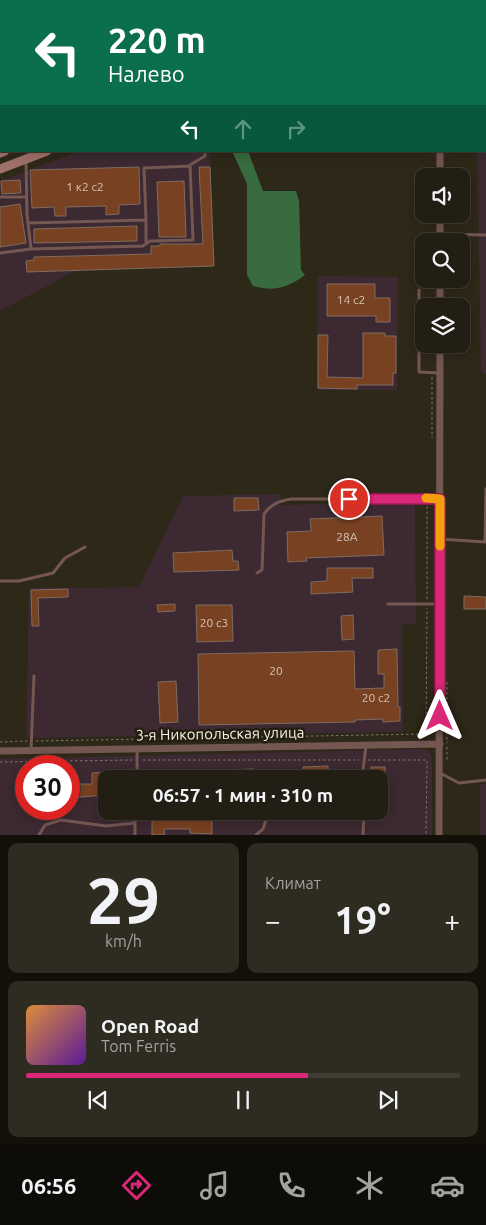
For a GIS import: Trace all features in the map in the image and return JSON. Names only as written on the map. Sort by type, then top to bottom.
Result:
[{"type":"main road","points":[[0,168],[44,152]]},
{"type":"street","points":[[440,152],[440,168]]},
{"type":"street","points":[[439,835],[440,353]]},
{"type":"street","name":"3-я Никопольская улица","points":[[0,751],[440,744]]},
{"type":"lane","points":[[146,244],[144,168],[190,166],[205,156],[205,152]]},
{"type":"lane","points":[[26,159],[28,223],[32,249]]},
{"type":"lane","points":[[0,253],[32,249],[142,246],[150,241],[193,240],[190,166]]},
{"type":"lane","points":[[0,197],[27,197]]},
{"type":"lane","points":[[28,223],[146,220]]},
{"type":"lane","points":[[470,236],[486,235]]},
{"type":"lane","points":[[420,290],[419,372],[440,373]]},
{"type":"lane","points":[[440,539],[486,542],[486,489]]},
{"type":"lane","points":[[257,573],[262,570],[264,514],[268,507],[280,500],[440,499]]},
{"type":"lane","points":[[0,581],[19,580],[54,573],[65,558],[85,547]]},
{"type":"lane","points":[[388,604],[440,604]]},
{"type":"lane","points":[[31,751],[34,676]]},
{"type":"lane","points":[[363,770],[366,745]]},
{"type":"lane","points":[[137,749],[137,770]]},
{"type":"lane","points":[[440,773],[459,783],[486,780]]},
{"type":"lane","points":[[39,835],[45,825],[61,820],[106,826],[135,823]]},
{"type":"lane","points":[[135,835],[136,820]]},
{"type":"lane","points":[[257,835],[264,829],[266,820]]},
{"type":"lane","points":[[363,835],[364,820]]},
{"type":"path","points":[[0,742],[426,734],[427,498]]},
{"type":"path","points":[[0,762],[426,760],[426,835]]},
{"type":"shaded area","points":[[77,152],[210,152],[214,266],[77,270],[0,311],[0,181]]},
{"type":"shaded area","points":[[477,152],[486,152],[486,374],[483,374],[481,370]]},
{"type":"shaded area","points":[[318,276],[398,277],[397,390],[317,390]]},
{"type":"shaded area","points":[[280,494],[280,505],[415,502],[416,624],[402,625],[403,732],[26,738],[29,588],[139,587],[183,496]]},
{"type":"shaded area","points":[[423,749],[429,751],[432,757],[432,835],[0,835],[0,759],[15,759],[15,820],[80,820],[80,757]]},
{"type":"shaded area","points":[[486,784],[486,835],[480,835],[480,785]]},
{"type":"green space","points":[[232,152],[248,152],[263,191],[296,191],[299,201],[301,270],[305,275],[286,286],[267,289],[253,286],[247,275],[247,184]]},
{"type":"building","points":[[139,167],[140,204],[119,205],[119,214],[106,215],[106,206],[66,207],[66,216],[55,216],[54,207],[32,208],[30,170]]},
{"type":"building","points":[[199,167],[210,167],[214,266],[27,272],[26,261],[34,260],[34,257],[151,254],[151,246],[160,246],[160,244],[203,244]]},
{"type":"building","points":[[20,180],[21,193],[2,194],[1,181]]},
{"type":"building","points":[[184,181],[186,237],[159,237],[157,182]]},
{"type":"building","points":[[20,204],[26,243],[0,247],[0,207]]},
{"type":"building","points":[[137,226],[137,241],[34,243],[34,229]]},
{"type":"building","points":[[327,284],[375,284],[375,298],[390,298],[390,322],[376,322],[376,316],[327,316]]},
{"type":"building","points":[[363,333],[385,333],[385,336],[396,336],[396,373],[393,373],[393,385],[357,385],[357,389],[318,388],[318,335],[328,335],[327,377],[363,378]]},
{"type":"building","points":[[234,498],[258,498],[259,510],[234,511]]},
{"type":"building","points":[[382,516],[384,555],[306,558],[307,561],[288,562],[287,532],[311,531],[310,519]]},
{"type":"building","points":[[232,550],[233,561],[238,561],[239,570],[174,572],[173,553]]},
{"type":"building","points":[[327,568],[373,568],[373,578],[352,578],[353,592],[311,594],[311,582],[327,581]]},
{"type":"building","points":[[68,589],[68,597],[38,598],[39,626],[32,626],[31,590]]},
{"type":"building","points":[[464,596],[486,597],[486,609],[464,609]]},
{"type":"building","points":[[175,604],[175,611],[158,612],[157,605]]},
{"type":"building","points":[[196,605],[232,605],[233,641],[197,642]]},
{"type":"building","points":[[353,615],[354,639],[342,640],[341,616]]},
{"type":"building","points":[[397,649],[400,721],[383,722],[383,719],[355,720],[355,722],[199,725],[198,654],[354,651],[355,689],[384,688],[384,674],[378,674],[378,650]]},
{"type":"building","points":[[176,681],[178,722],[160,723],[158,682]]},
{"type":"building","points":[[328,766],[328,770],[303,770],[303,767]]},
{"type":"building","points":[[371,767],[385,767],[385,770],[371,770]]},
{"type":"building","points":[[92,773],[98,773],[98,796],[80,797],[80,784],[92,784]]},
{"type":"building","points":[[152,820],[212,820],[212,834],[190,833],[190,829],[164,829],[165,835],[152,835]]},
{"type":"slow traffic","points":[[426,498],[440,499],[440,546]]},
{"type":"route","points":[[349,499],[440,499],[440,716]]}]
